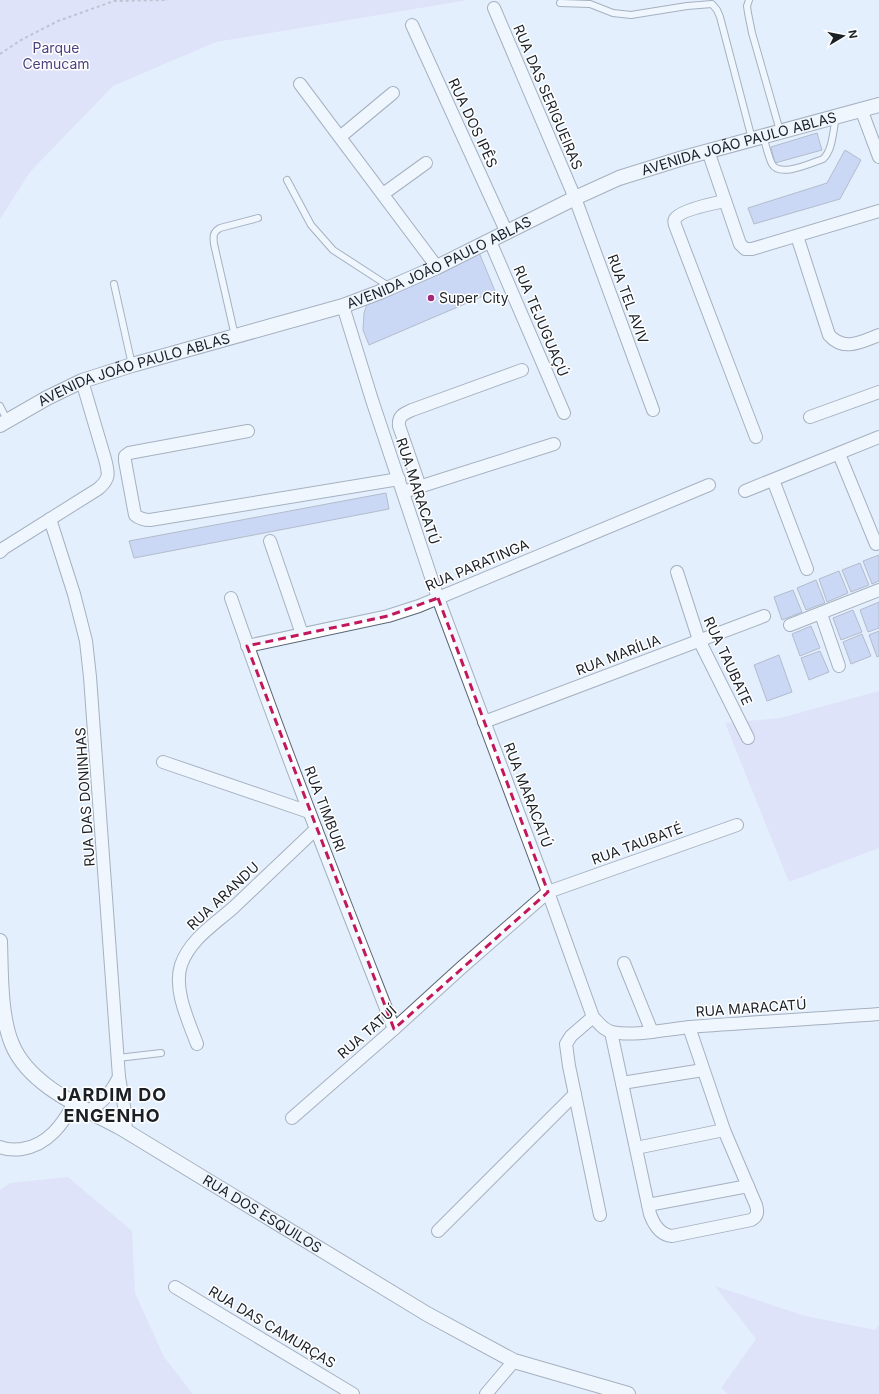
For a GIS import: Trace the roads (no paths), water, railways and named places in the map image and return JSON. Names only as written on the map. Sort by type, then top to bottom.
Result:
[{"type":"street","name":"RUA DAS SERIGUEIRAS","points":[[494,8],[575,198]]},
{"type":"street","name":"RUA DOS IPÊS","points":[[412,25],[507,233]]},
{"type":"street","points":[[300,84],[437,267]]},
{"type":"street","points":[[340,137],[393,93]]},
{"type":"street","name":"AVENIDA JOÃO PAULO ABLAS","points":[[4,422],[47,398],[82,381],[132,365],[343,306],[437,267],[575,198],[619,178],[708,151],[879,105]]},
{"type":"street","points":[[861,109],[879,157]]},
{"type":"street","points":[[708,151],[740,244],[745,249],[752,250],[879,211]]},
{"type":"street","points":[[382,194],[426,163]]},
{"type":"street","name":"RUA TEL AVIV","points":[[575,198],[653,410]]},
{"type":"street","points":[[725,201],[684,212],[674,220],[756,437]]},
{"type":"street","points":[[797,236],[829,335],[840,344],[846,345],[879,336]]},
{"type":"street","name":"RUA TEJUGUAÇÚ","points":[[490,241],[564,413]]},
{"type":"street","name":"RUA MARACATÚ","points":[[343,306],[372,400],[438,598],[593,1017],[604,1029],[611,1032],[621,1033],[652,1032],[689,1027],[879,1014]]},
{"type":"street","points":[[420,487],[399,426],[398,420],[401,416],[412,410],[522,370]]},
{"type":"street","points":[[0,552],[4,548],[98,489],[108,479],[108,470],[82,381]]},
{"type":"street","points":[[810,417],[879,392]]},
{"type":"street","points":[[248,431],[129,453],[126,456],[125,461],[135,515],[144,520],[150,520],[399,479]]},
{"type":"street","points":[[744,491],[879,437]]},
{"type":"street","points":[[403,492],[554,444]]},
{"type":"street","points":[[839,454],[876,544]]},
{"type":"street","points":[[773,480],[807,569]]},
{"type":"street","name":"RUA PARATINGA","points":[[247,646],[388,616],[419,606],[709,485]]},
{"type":"street","name":"RUA DAS DONINHAS","points":[[50,519],[74,594],[86,641],[90,676],[118,1058],[126,1131]]},
{"type":"street","points":[[270,541],[302,634]]},
{"type":"street","name":"RUA TAUBATE","points":[[677,572],[699,640],[748,738]]},
{"type":"street","points":[[790,625],[879,590]]},
{"type":"street","name":"RUA TIMBURI","points":[[231,598],[247,646],[309,812],[394,1029]]},
{"type":"street","points":[[821,614],[839,666]]},
{"type":"street","name":"RUA MARÍLIA","points":[[484,722],[764,616]]},
{"type":"street","points":[[163,762],[309,812]]},
{"type":"street","name":"RUA TAUBATÉ","points":[[548,892],[737,825]]},
{"type":"street","name":"RUA ARANDU","points":[[197,1044],[182,1006],[179,982],[181,966],[189,950],[207,929],[232,908],[316,830]]},
{"type":"street","name":"RUA TATUÍ","points":[[292,1118],[548,892]]},
{"type":"street","name":"RUA DOS ESQUILOS","points":[[0,941],[6,1024],[11,1043],[19,1058],[44,1084],[126,1131],[427,1314],[514,1361],[628,1394]]},
{"type":"street","points":[[624,963],[652,1032]]},
{"type":"street","points":[[593,1017],[571,1036],[566,1044],[568,1066],[600,1215]]},
{"type":"street","points":[[611,1032],[653,1222],[666,1235],[672,1236],[751,1220],[758,1212],[724,1130],[689,1027]]},
{"type":"street","points":[[622,1083],[703,1070]]},
{"type":"street","points":[[89,1111],[110,1094],[120,1077]]},
{"type":"street","points":[[438,1231],[575,1094]]},
{"type":"street","points":[[0,1147],[13,1150],[35,1145],[45,1140],[66,1118],[74,1102]]},
{"type":"street","points":[[636,1148],[724,1130]]},
{"type":"street","points":[[648,1204],[748,1186]]},
{"type":"street","name":"RUA DAS CAMURÇAS","points":[[175,1286],[353,1394]]},
{"type":"street","points":[[486,1394],[514,1361]]},
{"type":"lane","points":[[749,0],[747,6],[752,33],[780,131]]},
{"type":"lane","points":[[560,3],[590,4],[613,12],[631,15],[687,6],[712,4],[720,17],[757,138],[772,164],[777,168],[793,169],[823,159],[829,149],[837,116]]},
{"type":"lane","points":[[287,180],[311,225],[334,250],[390,287]]},
{"type":"lane","points":[[235,336],[213,236],[215,231],[220,228],[258,218]]},
{"type":"lane","points":[[114,284],[132,365]]},
{"type":"lane","points":[[0,406],[4,422]]},
{"type":"lane","points":[[118,1058],[161,1053]]},
{"type":"place","name":"Super City","points":[[431,298]]},
{"type":"district","name":"JARDIM DO ENGENHO","points":[[112,1105]]},
{"type":"park label","name":"Parque Cemucam","points":[[56,56]]}]
